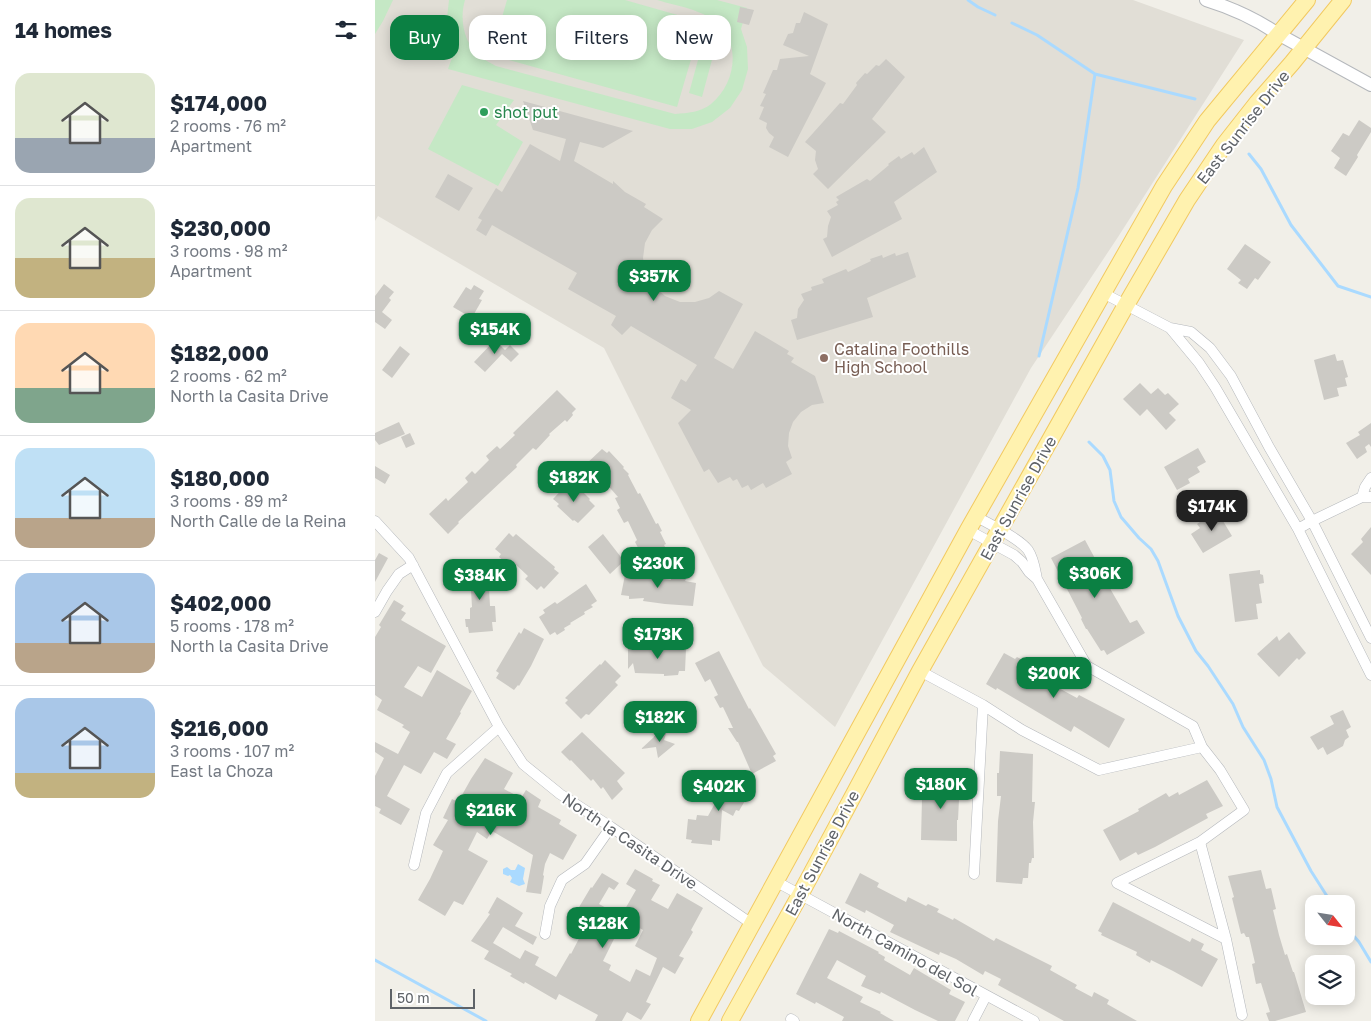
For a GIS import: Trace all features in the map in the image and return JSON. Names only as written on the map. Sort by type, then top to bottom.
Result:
[{"type":"main road","name":"East Sunrise Drive","points":[[699,1021],[971,523],[1164,186],[1207,121],[1307,0]]},
{"type":"main road","name":"East Sunrise Drive","points":[[730,1021],[920,671],[1187,200],[1224,145],[1257,102],[1305,48],[1343,0]]},
{"type":"street","points":[[1206,0],[1239,12],[1371,85]]},
{"type":"street","points":[[1103,293],[1170,328],[1191,332],[1211,348],[1231,376],[1312,521],[1371,638]]},
{"type":"street","points":[[1170,328],[1199,364],[1215,388],[1298,529],[1371,675]]},
{"type":"street","points":[[1298,529],[1366,497],[1365,487],[1371,478]]},
{"type":"street","name":"North la Casita Drive","points":[[375,521],[409,558],[499,727],[523,764],[560,794],[751,924]]},
{"type":"street","points":[[971,523],[996,537],[1022,562],[1037,580],[1087,666],[1193,726],[1202,747],[1220,770],[1244,810],[1200,842],[1117,883],[1226,939]]},
{"type":"street","points":[[971,523],[996,537],[1014,538],[1027,549],[1034,562],[1037,580]]},
{"type":"street","points":[[375,612],[399,574],[413,565]]},
{"type":"street","points":[[920,671],[983,705],[1022,730],[1099,770],[1202,747]]},
{"type":"street","points":[[974,874],[983,705]]},
{"type":"street","points":[[414,865],[426,813],[447,773],[499,727]]},
{"type":"street","points":[[545,934],[550,906],[562,880],[585,864],[611,827]]},
{"type":"street","points":[[1200,842],[1226,939],[1242,1015]]},
{"type":"street","name":"North Camino del Sol","points":[[775,881],[1034,1021]]},
{"type":"street","points":[[973,1021],[986,996]]},
{"type":"shaded area","name":"Catalina Foothills High School","points":[[375,0],[1133,0],[1244,40],[1118,237],[1031,368],[835,727],[763,666],[604,348],[378,216],[375,221]]},
{"type":"green space","points":[[375,0],[393,0],[375,34]]},
{"type":"green space","points":[[449,0],[465,0],[463,24],[469,42],[469,60],[486,60],[496,66],[675,114],[703,109],[719,96],[726,86],[732,64],[731,15],[706,15],[689,8],[657,0],[717,0],[747,8],[741,29],[747,47],[748,69],[742,90],[730,108],[712,122],[692,129],[670,129],[448,69],[451,60],[459,60],[459,15],[447,15]]},
{"type":"green space","points":[[507,0],[625,0],[678,15],[657,15],[657,60],[691,60],[677,107],[509,60],[546,60],[546,15],[503,15]]},
{"type":"green space","points":[[698,60],[712,60],[702,97],[689,93]]},
{"type":"green space","points":[[462,85],[514,100],[496,125],[523,142],[498,186],[428,149]]},
{"type":"water","points":[[518,864],[525,868],[523,879],[525,884],[519,886],[510,882],[512,878],[510,875],[503,874],[503,869],[507,867],[515,870]]},
{"type":"building","points":[[740,7],[754,10],[749,25],[737,22]]},
{"type":"building","points":[[804,12],[828,24],[810,74],[826,83],[788,157],[769,147],[774,137],[766,128],[767,123],[759,119],[764,107],[760,106],[766,94],[763,93],[773,70],[777,70],[780,59],[809,56],[783,45],[788,34],[793,33],[796,23],[800,23]]},
{"type":"building","points":[[886,59],[905,77],[872,119],[886,132],[828,189],[813,174],[818,169],[815,160],[816,151],[805,142],[840,103],[843,104],[857,85],[856,83],[865,73],[867,74],[876,65],[879,66]]},
{"type":"building","points":[[523,101],[633,131],[603,148],[580,142],[574,161],[613,184],[613,181],[625,192],[646,204],[644,207],[663,219],[652,230],[645,243],[643,258],[646,273],[654,286],[665,296],[680,302],[695,302],[709,298],[719,291],[743,304],[714,358],[733,369],[755,331],[789,351],[787,354],[794,358],[791,362],[815,376],[824,403],[812,405],[801,412],[793,422],[789,433],[788,446],[792,458],[786,462],[792,474],[766,488],[763,483],[751,490],[748,485],[742,488],[737,479],[733,481],[730,477],[718,483],[709,469],[704,472],[678,423],[691,410],[671,398],[681,379],[686,382],[697,365],[631,326],[622,335],[611,325],[616,316],[568,289],[577,273],[492,225],[486,236],[476,230],[482,220],[478,218],[496,188],[502,192],[530,144],[560,161],[566,139],[533,130]]},
{"type":"building","points":[[1359,120],[1371,128],[1371,132],[1346,176],[1334,168],[1340,158],[1331,151],[1343,133],[1349,136]]},
{"type":"building","points":[[924,147],[937,172],[894,202],[902,219],[832,257],[823,239],[827,237],[831,217],[827,211],[838,205],[836,202],[839,200],[836,197],[867,179],[870,181],[899,156],[901,159],[912,152],[914,155]]},
{"type":"building","points":[[448,174],[473,188],[459,211],[435,197]]},
{"type":"building","points":[[1245,244],[1271,262],[1258,280],[1255,278],[1247,289],[1238,283],[1241,280],[1227,269]]},
{"type":"building","points":[[908,252],[916,277],[867,298],[873,317],[797,340],[791,320],[797,318],[798,309],[804,300],[801,294],[812,290],[811,287],[824,283],[822,279],[846,269],[848,272],[871,261],[870,259],[882,255],[883,258],[895,253],[896,256]]},
{"type":"building","points":[[384,284],[394,292],[389,298],[391,300],[382,312],[392,320],[385,329],[375,322],[375,296]]},
{"type":"building","points":[[474,285],[484,291],[479,299],[482,300],[474,314],[484,320],[478,329],[467,322],[470,317],[453,307],[466,287],[471,290]]},
{"type":"building","points":[[495,340],[505,350],[510,345],[519,354],[511,362],[502,354],[485,372],[474,362]]},
{"type":"building","points":[[400,346],[410,354],[392,378],[382,370]]},
{"type":"building","points":[[1335,354],[1337,361],[1343,360],[1348,377],[1345,378],[1347,386],[1337,388],[1339,396],[1324,400],[1314,360]]},
{"type":"building","points":[[1140,383],[1151,394],[1158,388],[1165,395],[1168,393],[1179,404],[1169,413],[1176,420],[1166,430],[1147,409],[1140,416],[1123,399]]},
{"type":"building","points":[[557,390],[576,409],[572,413],[573,415],[567,422],[565,420],[549,434],[536,450],[533,448],[516,465],[517,467],[458,522],[448,534],[429,514],[446,498],[448,501],[468,482],[465,478],[472,471],[475,474],[489,460],[486,456],[497,446],[500,449],[515,435],[513,433]]},
{"type":"building","points":[[399,422],[405,434],[379,445],[375,440],[375,433]]},
{"type":"building","points":[[1371,423],[1371,447],[1369,444],[1365,447],[1367,452],[1357,459],[1346,443],[1360,435],[1358,432]]},
{"type":"building","points":[[410,433],[415,444],[406,448],[401,437]]},
{"type":"building","points":[[1198,448],[1206,462],[1197,467],[1200,472],[1188,479],[1190,483],[1177,490],[1164,467]]},
{"type":"building","points":[[602,449],[607,453],[609,451],[629,474],[638,494],[640,493],[656,524],[658,523],[662,531],[660,532],[668,552],[646,563],[635,542],[637,540],[628,521],[624,523],[617,510],[620,508],[615,498],[618,497],[604,481],[601,484],[584,466]]},
{"type":"building","points":[[375,466],[390,475],[385,484],[375,478]]},
{"type":"building","points":[[568,483],[575,490],[578,487],[595,506],[578,523],[573,521],[557,506],[559,504],[553,499]]},
{"type":"building","points":[[1220,509],[1226,519],[1223,521],[1232,536],[1203,553],[1191,534],[1200,528],[1197,524]]},
{"type":"building","points":[[1371,527],[1371,575],[1351,554],[1363,542],[1361,539]]},
{"type":"building","points":[[509,533],[513,537],[516,534],[555,567],[554,569],[559,573],[544,589],[541,586],[537,590],[525,579],[528,576],[514,563],[511,567],[499,557],[501,554],[495,549]]},
{"type":"building","points":[[603,534],[624,561],[610,574],[588,547]]},
{"type":"building","points":[[1085,540],[1130,623],[1137,620],[1145,633],[1107,655],[1104,650],[1101,651],[1086,629],[1051,558]]},
{"type":"building","points":[[379,553],[388,558],[375,582],[375,560]]},
{"type":"building","points":[[489,566],[492,588],[489,588],[490,606],[495,606],[496,622],[492,622],[493,631],[469,633],[465,619],[470,619],[470,608],[472,607],[471,590],[468,590],[467,568]]},
{"type":"building","points":[[626,570],[650,572],[650,577],[671,580],[671,577],[686,579],[685,581],[696,583],[693,606],[643,601],[644,598],[629,599],[629,596],[621,595]]},
{"type":"building","points":[[1260,570],[1264,583],[1259,584],[1262,603],[1256,604],[1258,619],[1235,622],[1229,574]]},
{"type":"building","points":[[586,584],[597,601],[591,605],[593,607],[570,623],[564,628],[565,630],[557,635],[555,632],[550,635],[539,617],[545,613],[543,610],[555,602],[557,604]]},
{"type":"building","points":[[394,600],[404,606],[401,610],[406,613],[401,620],[446,646],[431,673],[418,666],[404,687],[422,697],[437,670],[472,691],[446,739],[456,744],[447,759],[434,752],[421,774],[404,765],[387,796],[410,809],[401,825],[379,813],[381,809],[375,806],[375,776],[384,758],[375,752],[375,742],[398,754],[410,732],[402,727],[404,725],[377,710],[382,700],[375,695],[375,637],[381,627],[379,625]]},
{"type":"building","points":[[524,628],[544,639],[531,666],[519,686],[514,690],[496,678],[499,673],[496,671],[519,632],[521,634]]},
{"type":"building","points":[[1289,632],[1306,653],[1299,660],[1297,658],[1279,677],[1257,654],[1277,636],[1279,641]]},
{"type":"building","points":[[680,646],[680,649],[686,649],[685,671],[679,671],[678,675],[664,676],[664,674],[635,673],[633,663],[628,669],[628,647]]},
{"type":"building","points":[[719,651],[749,709],[776,754],[773,756],[776,761],[752,774],[738,742],[728,728],[733,728],[723,707],[720,708],[714,697],[718,695],[710,679],[705,682],[695,663]]},
{"type":"building","points":[[1004,653],[1015,659],[1017,657],[1040,669],[1044,663],[1061,675],[1055,686],[1077,698],[1079,695],[1125,719],[1109,748],[1074,726],[1071,732],[997,688],[996,690],[986,684]]},
{"type":"building","points":[[605,660],[621,676],[615,682],[618,685],[589,715],[586,714],[581,719],[565,703],[568,700],[565,698]]},
{"type":"building","points":[[1343,710],[1351,727],[1346,730],[1349,737],[1345,740],[1343,746],[1327,755],[1323,747],[1318,750],[1310,737],[1334,724],[1330,716]]},
{"type":"building","points":[[669,724],[664,740],[675,744],[658,758],[656,747],[641,749],[654,736]]},
{"type":"building","points":[[582,732],[625,773],[617,781],[623,789],[612,800],[603,787],[601,789],[593,779],[591,781],[561,752]]},
{"type":"building","points":[[1000,751],[1033,754],[1032,802],[1035,802],[1033,822],[1034,858],[1029,863],[1028,878],[1023,878],[1022,884],[996,882],[998,821],[1001,796],[997,796],[997,773],[999,773]]},
{"type":"building","points":[[485,758],[513,773],[504,789],[521,798],[526,790],[541,800],[538,807],[561,820],[559,824],[577,835],[563,860],[550,853],[545,864],[541,894],[526,892],[533,855],[492,831],[487,839],[477,832],[468,850],[488,861],[463,905],[454,901],[445,916],[418,900],[443,851],[433,845],[448,820],[443,818],[452,799],[458,802]]},
{"type":"building","points":[[731,774],[751,785],[748,790],[750,792],[739,811],[736,810],[733,816],[722,810],[720,841],[712,840],[712,845],[691,843],[692,840],[686,839],[688,819],[696,820],[697,815],[708,816],[719,796],[716,794],[723,782],[726,783]]},
{"type":"building","points":[[934,778],[960,779],[957,841],[921,840],[922,798],[925,799],[926,784],[934,784]]},
{"type":"building","points":[[1207,780],[1223,806],[1206,814],[1208,818],[1155,847],[1138,855],[1136,852],[1120,861],[1103,830],[1139,811],[1138,809],[1166,793],[1169,797],[1178,792],[1179,795]]},
{"type":"building","points":[[635,869],[660,885],[651,900],[668,909],[677,893],[703,908],[691,930],[693,932],[679,956],[684,958],[675,974],[663,967],[646,1002],[651,1004],[641,1020],[627,1012],[622,1021],[595,1021],[598,1015],[559,994],[556,1000],[525,982],[524,984],[510,976],[512,974],[484,959],[489,951],[471,941],[490,914],[488,913],[497,897],[523,913],[515,926],[537,937],[533,945],[503,927],[493,943],[520,959],[525,950],[539,957],[535,965],[556,977],[571,954],[588,921],[575,914],[591,887],[602,873],[619,883],[614,890],[609,887],[599,904],[621,916],[636,890],[626,884]],"holes":[[[627,921],[643,930],[635,946],[657,958],[650,976],[636,969],[630,982],[609,970],[611,965],[603,961],[616,935],[619,936]]]},
{"type":"building","points":[[1261,870],[1266,889],[1271,888],[1276,909],[1273,910],[1279,935],[1285,955],[1287,954],[1294,972],[1306,1012],[1275,1021],[1269,1021],[1266,1013],[1270,1012],[1261,983],[1256,984],[1252,964],[1255,963],[1249,937],[1246,937],[1244,933],[1241,934],[1228,876]]},
{"type":"building","points":[[860,873],[879,883],[877,887],[906,902],[908,897],[926,906],[928,904],[939,909],[937,912],[953,920],[954,918],[994,941],[996,938],[1052,966],[1050,970],[1077,985],[1075,988],[1092,997],[1094,992],[1109,1000],[1107,1004],[1137,1021],[1064,1021],[998,985],[1001,979],[985,971],[983,975],[956,959],[940,952],[939,955],[890,932],[894,925],[866,910],[865,913],[845,903]]},
{"type":"building","points":[[1113,902],[1190,942],[1192,938],[1204,944],[1201,950],[1218,959],[1202,987],[1151,960],[1150,963],[1136,955],[1137,952],[1101,935],[1102,933],[1098,931]]},
{"type":"building","points":[[829,929],[838,933],[839,931],[879,952],[885,957],[884,960],[910,975],[914,968],[951,990],[949,994],[965,1002],[955,1021],[938,1021],[881,992],[880,994],[861,986],[866,976],[837,960],[827,978],[863,997],[860,1002],[881,1012],[894,1021],[842,1021],[844,1017],[796,994]]},
{"type":"waterway","points":[[968,0],[995,15]]},
{"type":"waterway","points":[[1012,23],[1037,35],[1095,74],[1195,99]]},
{"type":"waterway","points":[[1039,356],[1078,188],[1095,74]]},
{"type":"waterway","points":[[1249,154],[1261,169],[1291,225],[1338,286],[1371,297]]},
{"type":"waterway","points":[[1089,442],[1103,456],[1110,470],[1114,501],[1121,517],[1151,549],[1158,561],[1178,616],[1196,651],[1233,704],[1243,727],[1264,760],[1271,779],[1277,807],[1311,871],[1326,895]]},
{"type":"waterway","points":[[1355,937],[1371,962]]},
{"type":"waterway","points":[[375,960],[486,1021]]},
{"type":"place","name":"shot put","points":[[484,112]]},
{"type":"place","name":"Catalina Foothills High School","points":[[824,358]]}]
